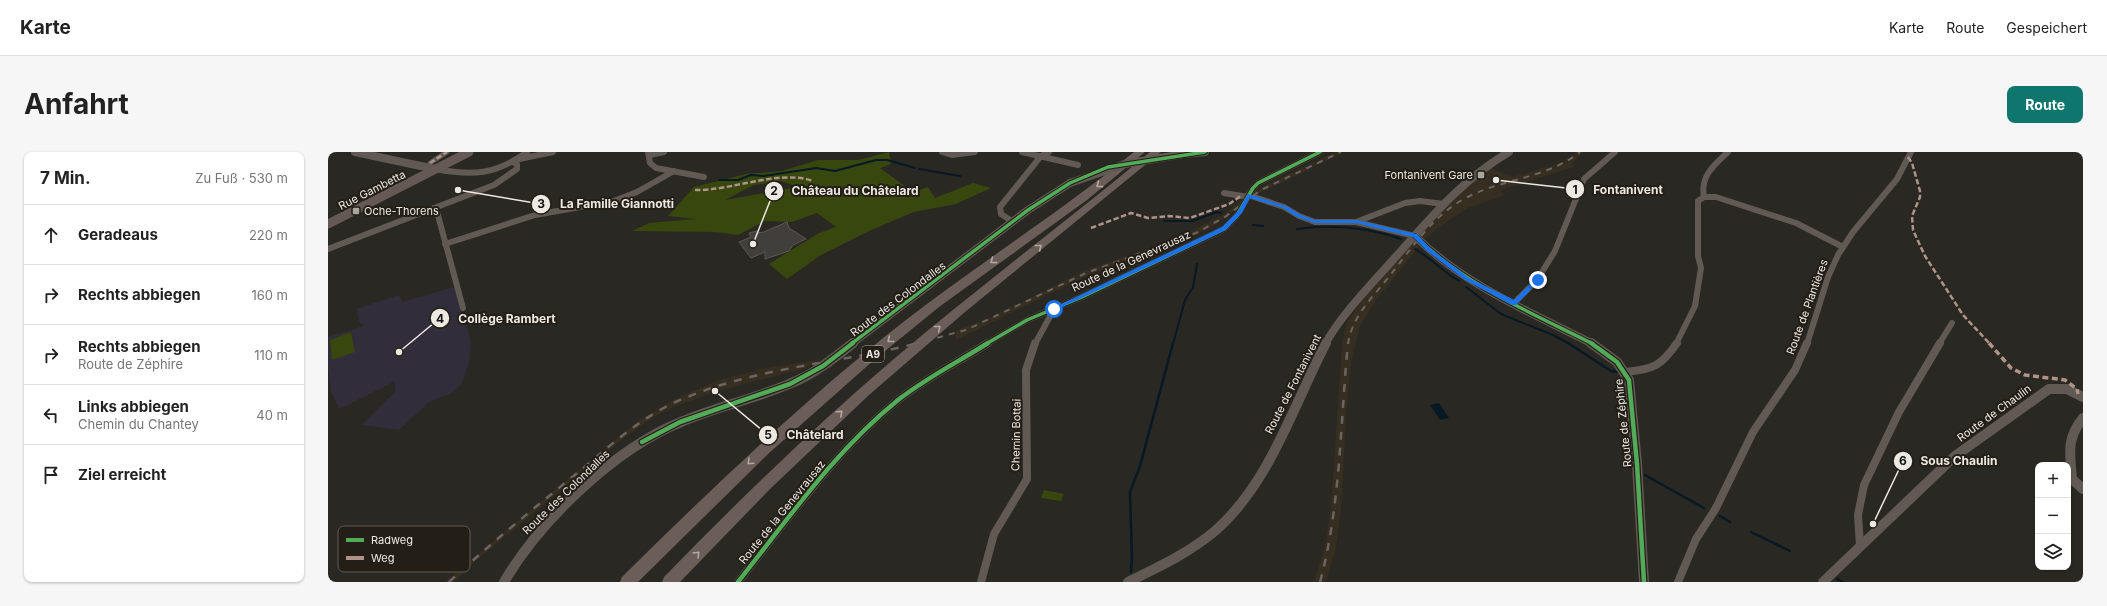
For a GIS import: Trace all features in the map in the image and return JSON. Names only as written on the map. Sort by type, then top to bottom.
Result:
[{"type":"highway","name":"A9","points":[[628,582],[751,461],[873,354],[947,295],[1140,152]]},
{"type":"highway","name":"A9","points":[[670,582],[777,472],[861,394],[939,327],[1156,152]]},
{"type":"main road","name":"Rue Gambetta","points":[[328,224],[433,166],[469,152]]},
{"type":"street","points":[[355,152],[473,175],[490,172],[514,161],[527,152]]},
{"type":"street","points":[[433,166],[447,152]]},
{"type":"street","points":[[514,161],[553,152]]},
{"type":"street","points":[[664,152],[649,154],[650,163],[656,168],[704,177]]},
{"type":"street","points":[[945,153],[961,155],[975,152]]},
{"type":"street","points":[[1022,152],[1078,165]]},
{"type":"street","points":[[1013,222],[1001,214],[1000,207],[1041,156],[1050,152]]},
{"type":"street","name":"Route des Colondalles","points":[[504,582],[520,554],[545,527],[612,462],[642,442],[680,422],[790,384],[823,366],[1042,200],[1070,183],[1108,167],[1183,154],[1205,152]]},
{"type":"street","name":"Route de la Genevrausaz","points":[[738,582],[836,459],[868,427],[899,400],[929,379],[1027,320],[1054,309],[1224,229],[1240,212],[1252,188],[1264,179],[1320,152]]},
{"type":"street","name":"Route de Fontanivent","points":[[1128,582],[1180,557],[1216,530],[1253,487],[1295,410],[1327,342],[1357,300],[1444,204],[1484,166],[1509,152]]},
{"type":"street","points":[[1514,303],[1538,280],[1555,251],[1584,179],[1615,152]]},
{"type":"street","points":[[1704,197],[1701,189],[1702,182],[1712,166],[1728,152]]},
{"type":"street","name":"Route de Plantières","points":[[1678,582],[1696,539],[1716,508],[1753,432],[1795,370],[1809,340],[1828,277],[1843,247],[1897,178],[1911,152]]},
{"type":"street","points":[[328,249],[436,208],[504,179],[517,169],[517,164],[514,161]]},
{"type":"street","points":[[445,244],[535,215],[594,206],[614,201],[637,192],[674,171]]},
{"type":"street","points":[[1224,193],[1248,196],[1284,207],[1299,216],[1315,222],[1356,222],[1415,236]]},
{"type":"street","points":[[1626,372],[1648,370],[1666,359],[1680,339],[1695,306],[1701,268],[1698,256],[1696,209],[1698,201],[1704,197],[1716,197],[1796,223],[1843,247]]},
{"type":"street","points":[[1356,222],[1405,203],[1420,201],[1444,204]]},
{"type":"street","points":[[436,208],[463,308]]},
{"type":"street","name":"Route de Zéphire","points":[[1415,236],[1429,250],[1467,279],[1600,348],[1612,357],[1626,372],[1629,380],[1637,464],[1644,582]]},
{"type":"street","name":"Chemin Bottai","points":[[981,582],[994,534],[1027,479],[1026,370],[1037,338],[1054,309]]},
{"type":"street","points":[[1860,546],[1858,514],[1864,485],[1893,425],[1952,323]]},
{"type":"street","name":"Route de Chaulin","points":[[1823,582],[1955,456],[2036,397],[2049,389],[2058,387],[2072,390],[2083,397]]},
{"type":"street","points":[[2083,418],[2074,429],[2069,448],[2072,479],[2083,489]]},
{"type":"shaded area","points":[[1336,152],[1344,152],[1258,194],[1211,228],[1161,249],[1088,275],[956,340],[955,331],[991,317],[1084,271],[1177,238],[1223,215],[1256,190]]},
{"type":"shaded area","points":[[1575,152],[1583,152],[1572,164],[1575,167],[1500,190],[1505,195],[1466,209],[1446,222],[1425,239],[1377,299],[1360,326],[1352,358],[1347,402],[1341,509],[1336,547],[1326,582],[1314,582],[1325,547],[1331,508],[1342,343],[1346,324],[1361,302],[1445,207],[1489,167],[1512,177],[1563,162],[1573,156]]},
{"type":"shaded area","points":[[458,286],[471,344],[469,363],[461,385],[450,394],[429,402],[399,430],[361,425],[395,392],[395,381],[339,409],[331,391],[328,367],[328,337],[363,326],[363,323],[360,324],[356,309],[399,295],[402,302]]},
{"type":"shaded area","points":[[820,360],[806,368],[719,391],[673,407],[654,417],[624,438],[470,566],[470,561],[640,420],[673,400],[718,380],[765,368]]},
{"type":"shaded area","points":[[457,572],[464,572],[455,582],[445,582]]},
{"type":"green space","points":[[889,152],[891,164],[880,168],[913,192],[928,187],[935,198],[973,183],[991,188],[956,204],[914,212],[869,231],[821,255],[787,279],[769,264],[819,233],[836,227],[817,213],[792,222],[765,221],[738,235],[715,232],[632,231],[649,223],[695,219],[668,216],[694,187],[746,174],[782,171],[818,160],[858,160]],"holes":[[[781,181],[798,187],[725,200],[754,185]]]},
{"type":"green space","points":[[351,332],[355,352],[332,360],[330,340]]},
{"type":"green space","points":[[1044,490],[1064,494],[1061,501],[1041,498]]},
{"type":"water","points":[[1439,403],[1449,418],[1440,420],[1430,405]]},
{"type":"building","points":[[787,222],[789,228],[806,239],[793,245],[789,251],[765,259],[765,252],[751,258],[739,242],[751,237],[749,233],[757,231],[758,233],[764,232]]},
{"type":"waterway","points":[[719,180],[738,180],[751,175],[764,176],[816,168],[835,171],[876,160],[887,160],[915,168]]},
{"type":"waterway","points":[[919,169],[960,176]]},
{"type":"waterway","points":[[1164,221],[1192,221],[1217,212],[1221,213]]},
{"type":"waterway","points":[[1253,225],[1263,226]]},
{"type":"waterway","points":[[1297,229],[1323,227],[1362,229],[1401,239]]},
{"type":"waterway","points":[[1415,249],[1459,281]]},
{"type":"waterway","points":[[1173,344],[1185,300],[1193,287],[1197,264]]},
{"type":"waterway","points":[[1466,287],[1501,314],[1553,335],[1570,344]]},
{"type":"waterway","points":[[1131,572],[1130,492],[1140,466],[1173,343]]},
{"type":"waterway","points":[[1568,343],[1611,371],[1619,372]]},
{"type":"waterway","points":[[1645,475],[1704,508]]},
{"type":"waterway","points":[[1720,516],[1730,522]]},
{"type":"waterway","points":[[1751,532],[1790,551]]},
{"type":"waterway","points":[[1837,579],[1843,582]]},
{"type":"railway","points":[[915,344],[966,330],[1086,273],[1196,233],[1225,217],[1261,190],[1341,152]]},
{"type":"railway","points":[[1348,344],[1350,334],[1363,309],[1416,242],[1436,220],[1448,210],[1460,201],[1474,194],[1555,167],[1580,152]]},
{"type":"railway","points":[[1320,582],[1327,553],[1336,493],[1348,343]]},
{"type":"railway","points":[[470,563],[615,442],[641,422],[670,405],[685,398],[742,379],[915,344]]},
{"type":"railway","points":[[449,582],[460,572]]},
{"type":"marked path","points":[[430,163],[447,152]]},
{"type":"marked path","points":[[1908,157],[1912,163],[1920,191],[1920,197],[1912,216],[1913,230],[1925,256],[1963,315],[2011,368],[2025,375],[2065,380],[2077,389],[2078,394]]},
{"type":"marked path","points":[[695,190],[722,188],[791,177],[804,178],[813,181]]},
{"type":"marked path","points":[[1091,228],[1131,213],[1148,218],[1169,216],[1190,218],[1229,204],[1241,196]]},
{"type":"cycle path","points":[[642,442],[680,422],[790,384],[823,366],[1028,210],[1070,183],[1108,167],[1205,152]]},
{"type":"cycle path","points":[[738,582],[836,459],[868,427],[899,400],[929,379],[1027,320],[1082,297],[1224,229],[1236,217],[1253,188],[1258,183],[1320,152]]},
{"type":"cycle path","points":[[1415,236],[1429,250],[1476,284],[1600,348],[1613,358],[1624,370],[1629,380],[1637,464],[1644,582]]},
{"type":"place","name":"Fontanivent Gare","points":[[1481,175]]},
{"type":"place","name":"Fontanivent","points":[[1496,180]]},
{"type":"place","name":"La Famille Giannotti","points":[[458,190]]},
{"type":"place","name":"Oche-Thorens","points":[[356,211]]},
{"type":"place","name":"Château du Châtelard","points":[[753,244]]},
{"type":"place","name":"Collège Rambert","points":[[399,352]]},
{"type":"place","name":"Châtelard","points":[[715,391]]},
{"type":"place","name":"Sous Chaulin","points":[[1873,524]]},
{"type":"route","points":[[1054,309],[1224,229],[1242,210],[1248,195],[1284,207],[1299,216],[1315,222],[1356,222],[1415,236],[1429,250],[1467,279],[1514,303],[1538,280]]}]
